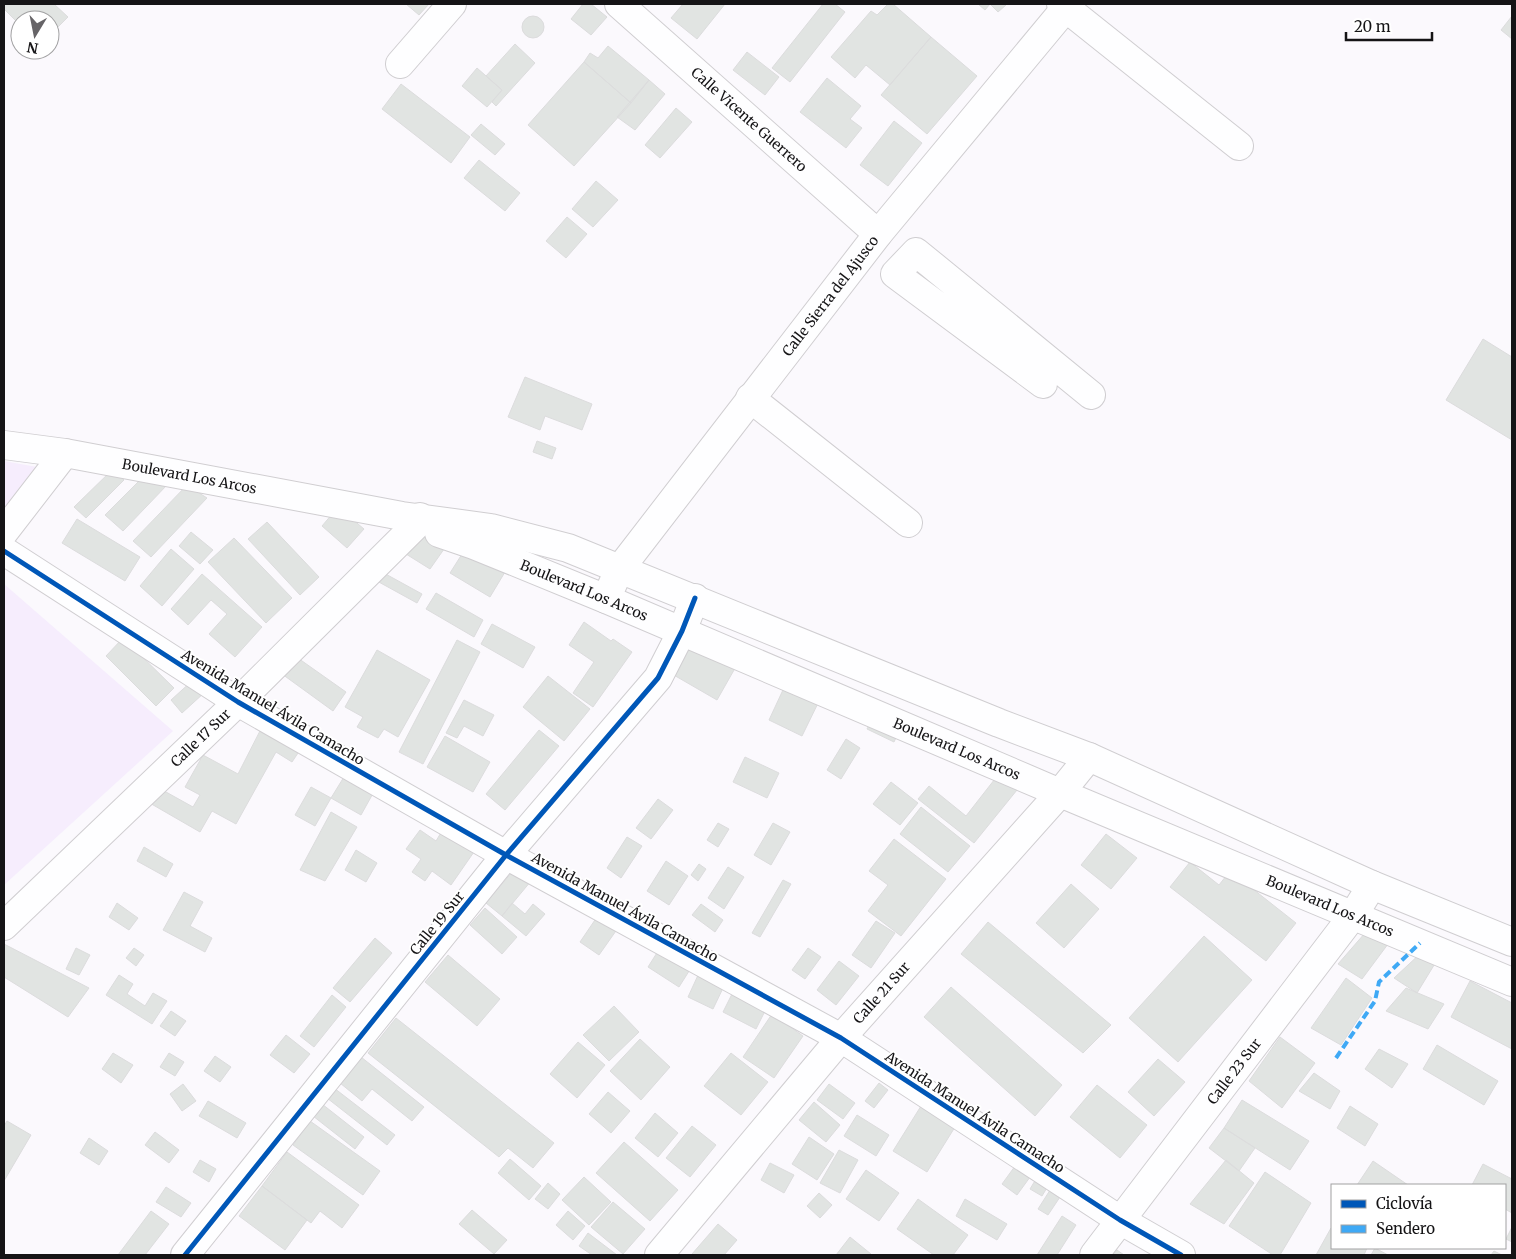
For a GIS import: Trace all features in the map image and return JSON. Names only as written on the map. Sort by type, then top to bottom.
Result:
[{"type":"street","points":[[400,64],[452,4]]},
{"type":"street","name":"Calle Vicente Guerrero","points":[[619,4],[876,237],[904,265]]},
{"type":"street","points":[[1065,5],[1239,146]]},
{"type":"street","name":"Calle Sierra del Ajusco","points":[[606,598],[619,570],[750,398],[876,237],[1065,5]]},
{"type":"street","points":[[1043,384],[895,274],[916,252],[1091,396]]},
{"type":"street","points":[[750,398],[908,523]]},
{"type":"street","name":"Boulevard Los Arcos","points":[[4,445],[66,453],[413,520],[491,528],[568,548],[999,723],[1089,757],[1372,885],[1512,942]]},
{"type":"street","points":[[4,532],[66,453]]},
{"type":"street","name":"Boulevard Los Arcos","points":[[413,520],[606,598],[1060,794],[1354,914],[1512,982]]},
{"type":"street","name":"Calle 17 Sur","points":[[4,926],[238,702],[413,520]]},
{"type":"street","name":"Avenida Manuel Ávila Camacho","points":[[4,551],[238,702],[506,855],[841,1038],[1120,1220],[1181,1255]]},
{"type":"street","name":"Calle 19 Sur","points":[[185,1255],[506,855],[658,678],[682,631],[695,598]]},
{"type":"street","name":"Calle 21 Sur","points":[[659,1255],[841,1038],[1060,794],[1089,757]]},
{"type":"street","name":"Calle 23 Sur","points":[[1094,1255],[1354,914],[1372,885]]},
{"type":"shaded area","points":[[4,461],[37,467],[4,510]]},
{"type":"shaded area","points":[[4,584],[173,731],[4,885]]},
{"type":"building","points":[[4,4],[54,4],[68,17],[60,25],[60,10],[10,10],[10,15],[4,9]]},
{"type":"building","points":[[406,4],[429,4],[419,15]]},
{"type":"building","points":[[583,4],[591,4],[607,17],[591,35],[571,19]]},
{"type":"building","points":[[683,4],[725,4],[697,39],[671,18]]},
{"type":"building","points":[[823,4],[835,4],[845,12],[790,82],[772,68]]},
{"type":"building","points":[[888,4],[893,4],[931,37],[890,85],[866,65],[855,78],[831,57],[871,11],[877,15]]},
{"type":"building","points":[[978,4],[990,4],[985,10]]},
{"type":"building","points":[[990,4],[1005,4],[1006,5],[998,12]]},
{"type":"building","points":[[533,16],[541,19],[544,27],[541,35],[533,38],[525,35],[522,27],[525,19]]},
{"type":"building","points":[[1512,16],[1512,39],[1501,30]]},
{"type":"building","points":[[931,37],[977,76],[927,134],[881,95]]},
{"type":"building","points":[[515,44],[535,63],[496,106],[492,102],[502,90],[486,76]]},
{"type":"building","points":[[608,46],[649,80],[631,103],[584,62],[590,53],[598,58]]},
{"type":"building","points":[[747,52],[779,77],[765,95],[733,70]]},
{"type":"building","points":[[584,62],[631,103],[574,166],[528,125]]},
{"type":"building","points":[[477,68],[502,90],[487,107],[462,86]]},
{"type":"building","points":[[827,78],[861,106],[850,119],[862,128],[846,148],[800,112]]},
{"type":"building","points":[[649,80],[665,94],[635,130],[617,117]]},
{"type":"building","points":[[401,84],[470,137],[451,163],[382,109]]},
{"type":"building","points":[[676,108],[692,122],[660,158],[645,145]]},
{"type":"building","points":[[894,121],[922,143],[888,186],[860,165]]},
{"type":"building","points":[[481,124],[505,144],[495,155],[471,135]]},
{"type":"building","points":[[479,160],[520,193],[505,211],[464,178]]},
{"type":"building","points":[[596,181],[618,200],[593,227],[572,209]]},
{"type":"building","points":[[567,217],[587,234],[566,258],[546,241]]},
{"type":"building","points":[[1483,339],[1512,357],[1512,440],[1446,400]]},
{"type":"building","points":[[525,377],[592,404],[582,430],[545,416],[540,430],[508,417]]},
{"type":"building","points":[[537,441],[556,448],[552,459],[533,452]]},
{"type":"building","points":[[113,469],[124,480],[86,518],[74,507]]},
{"type":"building","points":[[148,472],[168,484],[123,531],[105,515]]},
{"type":"building","points":[[187,485],[207,498],[151,557],[133,541]]},
{"type":"building","points":[[338,507],[364,529],[347,548],[322,526]]},
{"type":"building","points":[[77,519],[140,557],[125,581],[62,543]]},
{"type":"building","points":[[267,522],[319,577],[300,595],[248,539]]},
{"type":"building","points":[[191,532],[213,550],[200,564],[179,546]]},
{"type":"building","points":[[425,535],[449,542],[430,569],[406,554]]},
{"type":"building","points":[[234,538],[292,598],[266,623],[208,562]]},
{"type":"building","points":[[469,543],[508,567],[490,597],[450,573]]},
{"type":"building","points":[[171,549],[194,569],[162,606],[140,586]]},
{"type":"building","points":[[382,572],[422,594],[417,603],[377,581]]},
{"type":"building","points":[[202,574],[262,627],[235,657],[209,634],[227,614],[211,600],[188,625],[171,609]]},
{"type":"building","points":[[436,593],[483,620],[474,637],[426,609]]},
{"type":"building","points":[[584,622],[611,641],[613,639],[632,652],[593,707],[573,693],[594,662],[569,645]]},
{"type":"building","points":[[492,624],[535,647],[523,668],[481,644]]},
{"type":"building","points":[[693,637],[738,663],[717,700],[672,674]]},
{"type":"building","points":[[123,638],[174,688],[156,706],[106,656]]},
{"type":"building","points":[[457,640],[480,652],[423,764],[399,752]]},
{"type":"building","points":[[377,650],[430,680],[398,737],[384,729],[378,738],[357,727],[363,717],[345,707]]},
{"type":"building","points":[[295,656],[346,692],[333,711],[282,674]]},
{"type":"building","points":[[548,676],[590,709],[564,741],[523,707]]},
{"type":"building","points":[[789,677],[823,693],[802,736],[769,720]]},
{"type":"building","points":[[193,680],[204,693],[182,713],[171,700]]},
{"type":"building","points":[[464,700],[494,715],[483,736],[464,726],[457,738],[446,733]]},
{"type":"building","points":[[874,716],[900,729],[894,742],[867,729]]},
{"type":"building","points":[[263,725],[298,753],[292,762],[276,752],[236,824],[212,811],[200,832],[148,802],[157,787],[193,807],[200,795],[185,787],[203,755],[238,774]]},
{"type":"building","points":[[539,730],[559,746],[505,810],[486,794]]},
{"type":"building","points":[[445,736],[490,762],[473,792],[427,767]]},
{"type":"building","points":[[846,739],[860,748],[841,779],[827,770]]},
{"type":"building","points":[[745,757],[779,773],[767,798],[733,782]]},
{"type":"building","points":[[347,772],[376,788],[361,815],[331,798]]},
{"type":"building","points":[[998,775],[1017,790],[974,843],[918,799],[929,786],[966,816]]},
{"type":"building","points":[[891,782],[918,803],[900,825],[873,804]]},
{"type":"building","points":[[311,787],[331,798],[315,826],[295,815]]},
{"type":"building","points":[[658,799],[673,810],[651,839],[636,828]]},
{"type":"building","points":[[921,807],[970,846],[948,872],[900,834]]},
{"type":"building","points":[[331,812],[357,827],[325,881],[300,870]]},
{"type":"building","points":[[718,823],[729,829],[718,847],[707,840]]},
{"type":"building","points":[[773,823],[790,832],[771,865],[754,855]]},
{"type":"building","points":[[445,826],[476,849],[451,885],[432,871],[425,881],[412,872],[421,859],[406,849],[420,830],[436,841]]},
{"type":"building","points":[[1106,834],[1137,858],[1111,889],[1081,865]]},
{"type":"building","points":[[627,837],[642,846],[621,878],[607,868]]},
{"type":"building","points":[[894,839],[946,879],[901,936],[868,911],[888,885],[869,871]]},
{"type":"building","points":[[144,847],[173,864],[166,877],[137,861]]},
{"type":"building","points":[[356,850],[377,863],[366,882],[345,870]]},
{"type":"building","points":[[666,861],[688,876],[669,905],[647,891]]},
{"type":"building","points":[[1190,862],[1219,885],[1230,871],[1296,923],[1266,961],[1170,887]]},
{"type":"building","points":[[699,864],[706,869],[698,881],[691,875]]},
{"type":"building","points":[[518,865],[536,875],[502,916],[486,903]]},
{"type":"building","points":[[728,867],[744,877],[724,909],[708,898]]},
{"type":"building","points":[[783,880],[791,884],[760,937],[752,933]]},
{"type":"building","points":[[1071,884],[1099,909],[1064,948],[1036,923]]},
{"type":"building","points":[[184,892],[203,902],[190,926],[212,938],[205,952],[163,930]]},
{"type":"building","points":[[117,903],[138,918],[129,930],[109,917]]},
{"type":"building","points":[[512,903],[525,914],[533,904],[545,914],[526,936],[502,916]]},
{"type":"building","points":[[701,904],[723,920],[715,932],[692,915]]},
{"type":"building","points":[[485,908],[517,937],[502,954],[470,925]]},
{"type":"building","points":[[599,914],[618,928],[599,955],[580,942]]},
{"type":"building","points":[[876,921],[895,933],[871,968],[852,955]]},
{"type":"building","points":[[988,922],[1111,1025],[1083,1053],[961,954]]},
{"type":"building","points":[[1372,925],[1394,936],[1362,979],[1338,964]]},
{"type":"building","points":[[1204,936],[1252,980],[1178,1062],[1129,1018]]},
{"type":"building","points":[[375,938],[392,953],[350,1002],[333,988]]},
{"type":"building","points":[[4,944],[89,988],[68,1017],[4,977]]},
{"type":"building","points":[[76,948],[90,955],[79,975],[66,969]]},
{"type":"building","points":[[134,948],[144,955],[136,966],[126,958]]},
{"type":"building","points":[[660,948],[691,968],[679,987],[648,967]]},
{"type":"building","points":[[808,948],[821,957],[805,979],[792,970]]},
{"type":"building","points":[[1422,952],[1439,957],[1417,993],[1394,978]]},
{"type":"building","points":[[448,955],[500,999],[477,1026],[425,982]]},
{"type":"building","points":[[839,961],[859,976],[836,1005],[817,990]]},
{"type":"building","points":[[699,973],[724,986],[713,1009],[688,997]]},
{"type":"building","points":[[119,975],[133,984],[127,994],[145,1006],[153,993],[167,1001],[152,1024],[106,995]]},
{"type":"building","points":[[1346,978],[1372,998],[1341,1045],[1311,1028]]},
{"type":"building","points":[[1470,981],[1512,1003],[1512,1049],[1451,1017]]},
{"type":"building","points":[[951,987],[1062,1085],[1035,1116],[924,1017]]},
{"type":"building","points":[[735,988],[768,1005],[756,1029],[723,1012]]},
{"type":"building","points":[[1406,988],[1444,1004],[1428,1029],[1386,1011]]},
{"type":"building","points":[[332,995],[346,1007],[314,1047],[300,1036]]},
{"type":"building","points":[[614,1006],[639,1032],[609,1061],[583,1035]]},
{"type":"building","points":[[171,1011],[186,1021],[175,1036],[160,1026]]},
{"type":"building","points":[[772,1014],[803,1036],[774,1078],[743,1057]]},
{"type":"building","points":[[396,1018],[554,1143],[533,1168],[508,1148],[499,1157],[368,1053]]},
{"type":"building","points":[[286,1035],[310,1054],[294,1073],[270,1055]]},
{"type":"building","points":[[1280,1037],[1315,1063],[1282,1108],[1249,1081]]},
{"type":"building","points":[[640,1039],[670,1067],[641,1100],[610,1071]]},
{"type":"building","points":[[578,1042],[605,1065],[577,1098],[550,1074]]},
{"type":"building","points":[[1437,1045],[1498,1081],[1484,1105],[1423,1069]]},
{"type":"building","points":[[1379,1049],[1408,1064],[1392,1088],[1365,1069]]},
{"type":"building","points":[[113,1053],[133,1065],[121,1083],[102,1069]]},
{"type":"building","points":[[169,1053],[184,1062],[175,1076],[160,1067]]},
{"type":"building","points":[[731,1053],[768,1082],[741,1115],[704,1086]]},
{"type":"building","points":[[215,1056],[231,1067],[220,1082],[204,1071]]},
{"type":"building","points":[[361,1057],[424,1107],[412,1121],[372,1089],[362,1101],[340,1083]]},
{"type":"building","points":[[1158,1059],[1185,1082],[1154,1116],[1128,1092]]},
{"type":"building","points":[[1314,1073],[1340,1091],[1330,1109],[1299,1091]]},
{"type":"building","points":[[879,1083],[888,1090],[874,1108],[865,1101]]},
{"type":"building","points":[[183,1084],[196,1101],[182,1111],[170,1094]]},
{"type":"building","points":[[829,1084],[855,1103],[843,1119],[817,1100]]},
{"type":"building","points":[[1097,1085],[1147,1125],[1120,1158],[1070,1117]]},
{"type":"building","points":[[334,1088],[395,1135],[387,1145],[327,1098]]},
{"type":"building","points":[[608,1092],[630,1111],[611,1133],[589,1114]]},
{"type":"building","points":[[1242,1100],[1309,1141],[1290,1170],[1224,1128]]},
{"type":"building","points":[[208,1101],[246,1123],[237,1138],[199,1116]]},
{"type":"building","points":[[814,1102],[840,1125],[826,1142],[799,1120]]},
{"type":"building","points":[[322,1104],[364,1137],[355,1149],[313,1116]]},
{"type":"building","points":[[921,1106],[955,1127],[927,1172],[893,1151]]},
{"type":"building","points":[[1350,1106],[1378,1124],[1365,1146],[1337,1128]]},
{"type":"building","points":[[655,1113],[678,1133],[658,1157],[635,1138]]},
{"type":"building","points":[[857,1115],[889,1135],[876,1156],[844,1136]]},
{"type":"building","points":[[7,1121],[31,1135],[4,1181],[4,1126]]},
{"type":"building","points":[[310,1121],[380,1171],[363,1195],[293,1145]]},
{"type":"building","points":[[692,1126],[716,1145],[690,1177],[666,1158]]},
{"type":"building","points":[[1224,1128],[1255,1148],[1239,1171],[1209,1148]]},
{"type":"building","points":[[155,1132],[179,1150],[169,1163],[145,1145]]},
{"type":"building","points":[[809,1137],[834,1154],[817,1180],[792,1164]]},
{"type":"building","points":[[89,1138],[108,1151],[99,1165],[80,1153]]},
{"type":"building","points":[[624,1142],[678,1190],[650,1221],[596,1173]]},
{"type":"building","points":[[839,1150],[858,1160],[840,1193],[820,1183]]},
{"type":"building","points":[[287,1152],[359,1205],[342,1228],[320,1211],[311,1223],[262,1186]]},
{"type":"building","points":[[510,1159],[541,1186],[529,1200],[498,1173]]},
{"type":"building","points":[[200,1160],[216,1169],[209,1182],[193,1172]]},
{"type":"building","points":[[1226,1160],[1254,1183],[1224,1224],[1190,1204]]},
{"type":"building","points":[[1373,1161],[1407,1184],[1358,1184]]},
{"type":"building","points":[[1018,1162],[1033,1173],[1017,1195],[1002,1184]]},
{"type":"building","points":[[770,1163],[794,1175],[784,1193],[761,1180]]},
{"type":"building","points":[[1483,1164],[1512,1179],[1512,1213],[1506,1210],[1506,1184],[1473,1184]]},
{"type":"building","points":[[866,1170],[899,1193],[879,1221],[846,1199]]},
{"type":"building","points":[[1265,1172],[1311,1203],[1280,1255],[1273,1255],[1229,1226]]},
{"type":"building","points":[[1039,1174],[1051,1181],[1042,1196],[1030,1189]]},
{"type":"building","points":[[584,1177],[611,1202],[589,1225],[562,1200]]},
{"type":"building","points":[[548,1183],[560,1194],[548,1209],[535,1199]]},
{"type":"building","points":[[262,1186],[307,1220],[285,1250],[239,1216]]},
{"type":"building","points":[[166,1187],[191,1203],[181,1217],[156,1202]]},
{"type":"building","points":[[1052,1187],[1062,1194],[1048,1215],[1038,1209]]},
{"type":"building","points":[[819,1193],[832,1205],[820,1218],[807,1206]]},
{"type":"building","points":[[918,1199],[968,1235],[953,1255],[934,1255],[897,1229]]},
{"type":"building","points":[[965,1199],[1007,1224],[997,1240],[956,1216]]},
{"type":"building","points":[[613,1202],[645,1229],[623,1254],[591,1227]]},
{"type":"building","points":[[472,1210],[507,1240],[494,1254],[459,1224]]},
{"type":"building","points":[[151,1211],[169,1224],[145,1255],[118,1255]]},
{"type":"building","points":[[568,1211],[585,1226],[573,1240],[556,1225]]},
{"type":"building","points":[[1062,1216],[1076,1225],[1057,1255],[1037,1255]]},
{"type":"building","points":[[718,1224],[737,1240],[724,1255],[692,1254]]},
{"type":"building","points":[[1512,1227],[1512,1242],[1506,1239]]},
{"type":"building","points":[[1331,1228],[1331,1249],[1367,1249],[1364,1255],[1316,1255]]},
{"type":"building","points":[[588,1233],[617,1255],[592,1255],[579,1246]]},
{"type":"building","points":[[850,1237],[871,1254],[836,1255]]},
{"type":"building","points":[[1374,1249],[1377,1249],[1388,1255],[1371,1255]]},
{"type":"building","points":[[1117,1250],[1124,1255],[1113,1255]]},
{"type":"building","points":[[1494,1251],[1502,1255],[1491,1255]]},
{"type":"marked path","points":[[1336,1058],[1375,1001],[1379,982],[1420,943]]},
{"type":"cycle path","points":[[4,551],[238,702],[506,855],[841,1038],[1120,1220],[1181,1255]]},
{"type":"cycle path","points":[[185,1255],[506,855],[658,678],[682,631],[695,598]]}]
